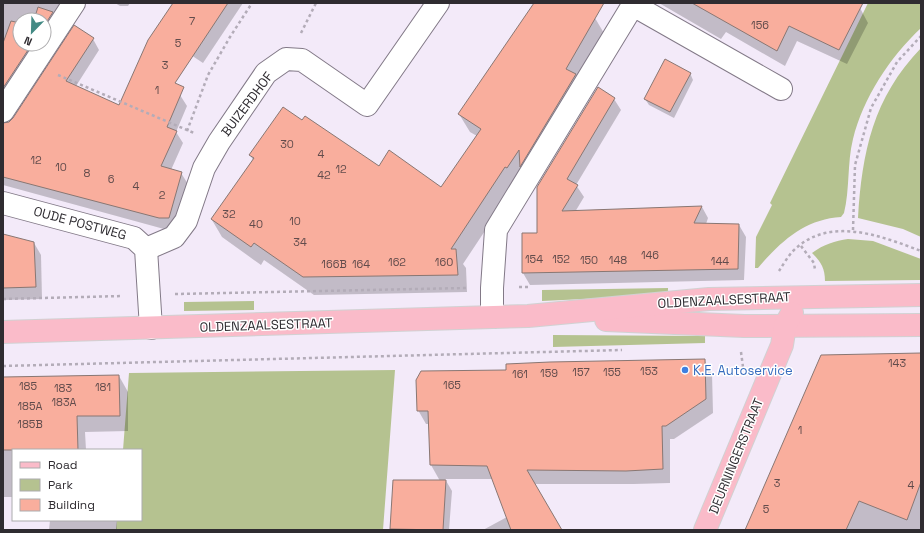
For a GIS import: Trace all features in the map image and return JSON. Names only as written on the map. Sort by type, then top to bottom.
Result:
[{"type":"main road","name":"OLDENZAALSESTRAAT","points":[[3,332],[528,316],[709,299],[921,295]]},
{"type":"main road","name":"DEURNINGERSTRAAT","points":[[706,530],[782,345],[785,326],[793,310],[807,296]]},
{"type":"main road","name":"OLDENZAALSESTRAAT","points":[[528,316],[716,325],[921,325]]},
{"type":"street","points":[[3,111],[32,64],[74,3]]},
{"type":"street","name":"BUIZERDHOF","points":[[146,249],[174,237],[186,221],[204,168],[219,142],[266,73],[286,59],[302,60],[367,105],[438,3]]},
{"type":"street","points":[[492,317],[492,288],[496,230],[633,5],[781,88]]},
{"type":"street","name":"OUDE POSTWEG","points":[[3,203],[134,238],[146,249]]},
{"type":"street","points":[[146,249],[151,328]]},
{"type":"path","points":[[32,64],[187,131],[208,76],[230,37],[252,3]]},
{"type":"path","points":[[853,231],[855,165],[871,108],[896,62],[921,36]]},
{"type":"path","points":[[778,272],[793,251],[816,236],[831,231],[853,231],[888,238],[921,251]]},
{"type":"path","points":[[3,299],[538,286]]},
{"type":"path","points":[[3,366],[630,350]]},
{"type":"green space","points":[[868,3],[921,3],[921,28],[888,65],[863,108],[851,148],[844,213],[841,217],[816,222],[805,227],[784,241],[758,268],[755,268],[756,237],[772,205],[770,203]]},
{"type":"green space","points":[[921,48],[921,237],[903,229],[858,218],[863,171],[873,127],[891,86]]},
{"type":"green space","points":[[848,239],[873,241],[921,259],[921,280],[825,281],[822,266],[812,253],[830,243]]},
{"type":"green space","points":[[668,288],[668,295],[542,301],[542,290]]},
{"type":"green space","points":[[254,301],[254,310],[184,311],[184,302]]},
{"type":"green space","points":[[553,335],[705,336],[705,343],[553,347]]},
{"type":"green space","points":[[395,370],[383,530],[116,530],[117,521],[142,521],[142,449],[123,449],[129,373]]},
{"type":"building","points":[[173,3],[228,3],[175,83],[184,87],[167,127],[177,131],[161,166],[182,172],[169,218],[159,218],[3,177],[3,123],[9,122],[13,118],[74,25],[94,38],[66,81],[119,105],[148,40]]},
{"type":"building","points":[[534,3],[604,3],[566,69],[576,74],[520,167],[519,150],[507,168],[505,167],[451,249],[456,249],[458,275],[303,277],[254,243],[251,247],[211,219],[254,158],[249,155],[283,107],[302,120],[305,116],[379,166],[389,150],[441,187],[481,129],[458,114]]},
{"type":"building","points":[[692,3],[863,3],[839,50],[789,26],[777,51]]},
{"type":"building","points":[[38,7],[53,12],[52,14],[52,12],[36,12]]},
{"type":"building","points":[[12,21],[12,52],[27,52],[3,88],[3,43]]},
{"type":"building","points":[[665,59],[691,73],[670,112],[644,99]]},
{"type":"building","points":[[598,87],[615,98],[567,179],[578,185],[562,211],[702,206],[694,223],[739,224],[738,269],[522,273],[522,233],[537,233],[537,187]]},
{"type":"building","points":[[3,234],[34,242],[36,287],[3,288]]},
{"type":"building","points":[[921,353],[921,482],[907,520],[859,501],[846,530],[745,530],[821,355]]},
{"type":"building","points":[[705,359],[706,399],[666,426],[662,426],[663,469],[626,471],[527,470],[562,530],[511,530],[487,466],[430,465],[428,411],[417,411],[416,380],[421,371],[506,370],[506,364],[550,362]]},
{"type":"building","points":[[119,375],[120,416],[77,416],[78,449],[3,450],[3,377]]},
{"type":"building","points":[[393,480],[446,480],[443,530],[390,529]]},
{"type":"place","name":"K.E. Autoservice","points":[[685,370]]}]
